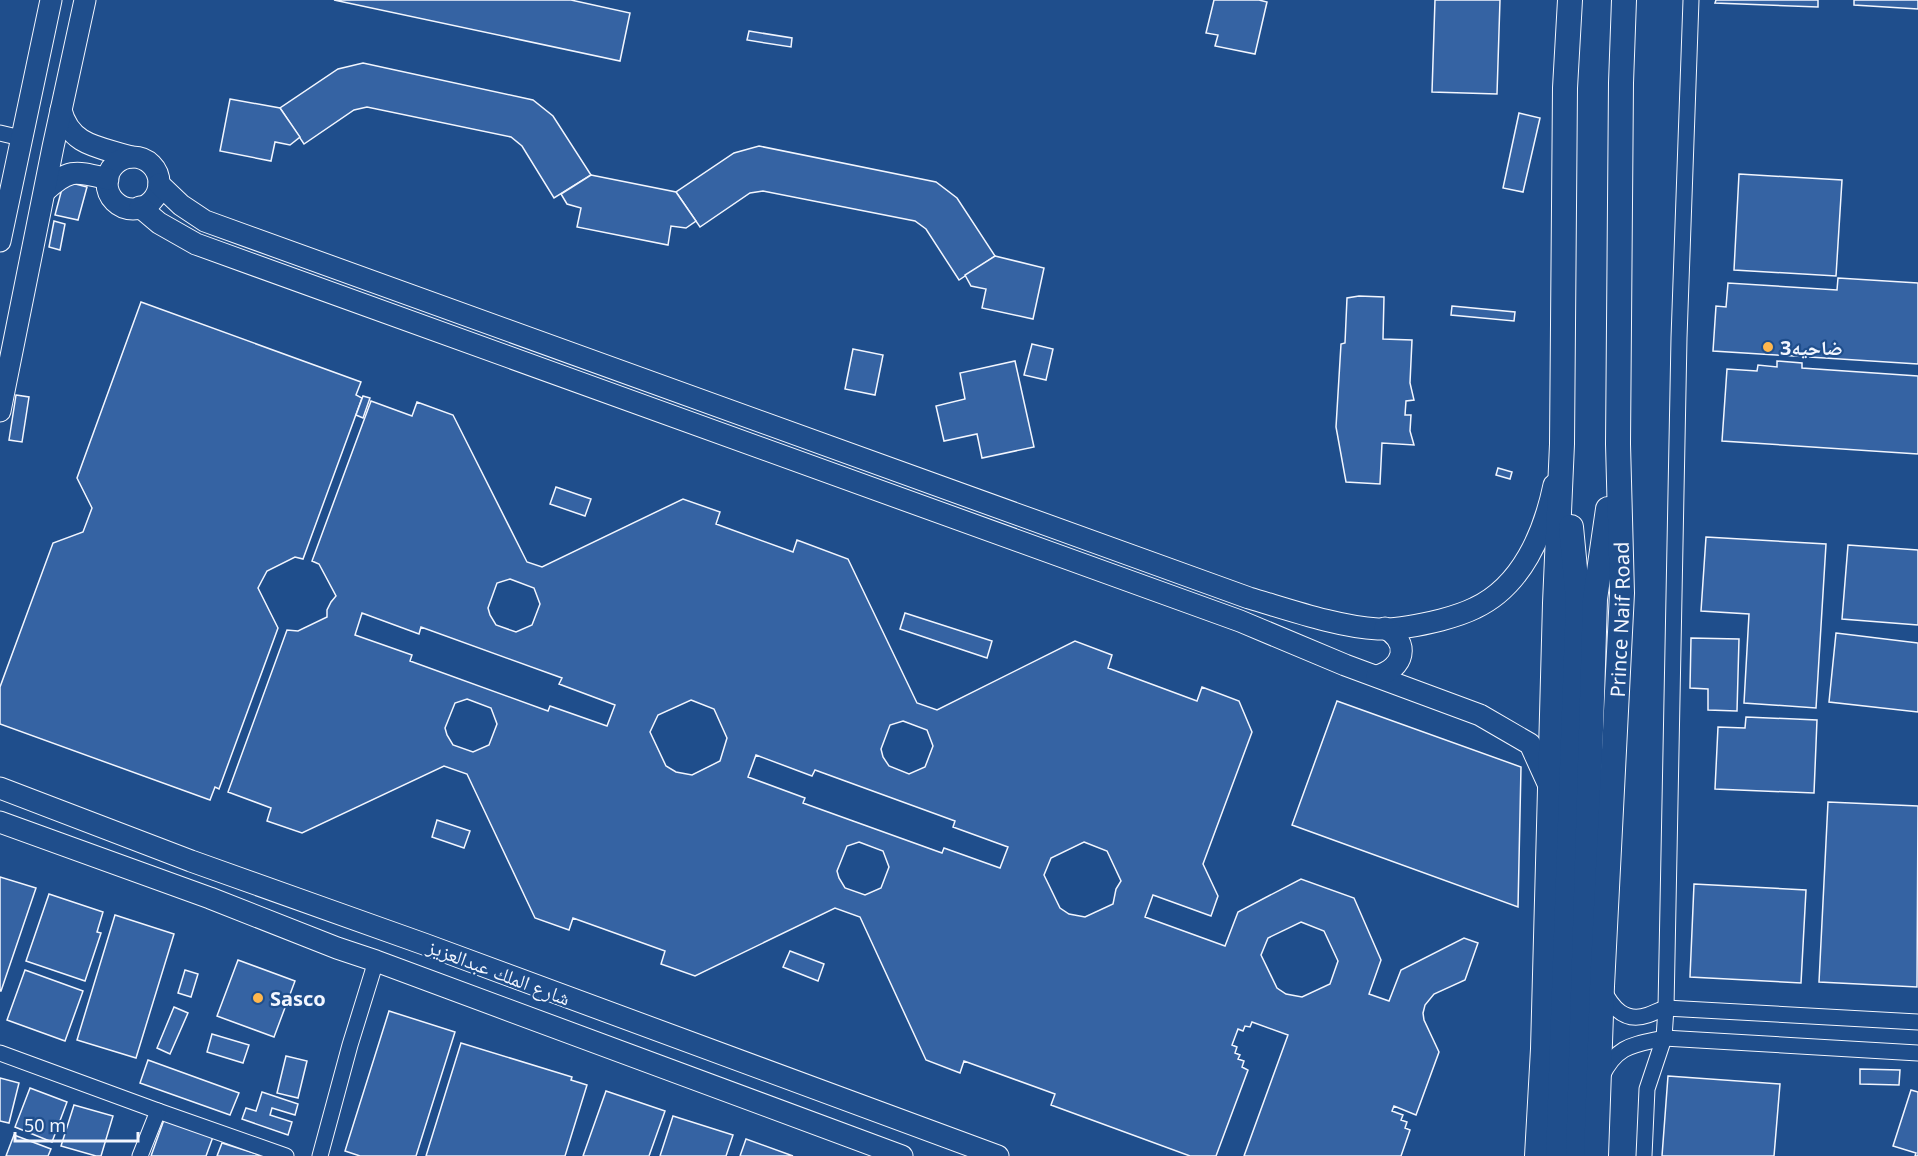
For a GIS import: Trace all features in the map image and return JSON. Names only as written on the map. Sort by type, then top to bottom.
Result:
[{"type":"main road","points":[[1537,1156],[1543,1049],[1555,603],[1562,444],[1565,88],[1570,0]]},
{"type":"main road","name":"Prince Naif Road","points":[[1596,1156],[1602,986],[1622,593],[1618,444],[1621,83],[1624,0]]},
{"type":"main road","points":[[1562,444],[1586,600],[1578,1156]]},
{"type":"main road","points":[[1558,1156],[1586,600],[1618,444]]},
{"type":"street","points":[[0,242],[51,0]]},
{"type":"street","points":[[0,411],[85,0]]},
{"type":"street","points":[[1644,1156],[1647,1089],[1664,1038],[1666,1008],[1679,362],[1690,0]]},
{"type":"street","points":[[61,110],[64,122],[73,135],[84,142],[150,162],[156,170],[159,184],[154,199],[146,206],[126,208],[110,195],[108,180],[113,166],[130,156]]},
{"type":"street","points":[[0,133],[21,138]]},
{"type":"street","points":[[45,191],[61,176],[74,173],[108,180]]},
{"type":"street","points":[[159,184],[181,205],[205,221],[1249,598],[1349,624],[1379,629],[1424,625],[1477,608],[1500,592],[1520,571],[1538,538],[1550,505],[1562,444]]},
{"type":"street","points":[[140,207],[159,223],[196,244],[1229,617],[1480,715],[1530,744],[1550,788]]},
{"type":"street","points":[[1377,676],[1386,674],[1395,668],[1401,657],[1401,645],[1395,634],[1385,628]]},
{"type":"street","name":"شارع الملك عبدالعزيز","points":[[0,788],[192,861],[998,1156]]},
{"type":"street","name":"شارع الملك عبدالعزيز","points":[[0,822],[902,1156]]},
{"type":"street","points":[[320,1156],[350,1045],[376,961]]},
{"type":"street","points":[[1602,986],[1615,1009],[1623,1015],[1634,1017],[1647,1016],[1666,1008],[1918,1022]]},
{"type":"street","points":[[1600,1081],[1610,1061],[1620,1051],[1664,1038],[1918,1053]]},
{"type":"street","points":[[0,1053],[286,1156]]},
{"type":"street","points":[[140,1156],[158,1111]]},
{"type":"building","points":[[334,0],[571,0],[630,13],[620,61]]},
{"type":"building","points":[[1214,0],[1267,2],[1255,54],[1215,46],[1218,35],[1206,33]]},
{"type":"building","points":[[1435,0],[1500,0],[1497,94],[1432,92]]},
{"type":"building","points":[[1716,0],[1818,0],[1818,7],[1715,3]]},
{"type":"building","points":[[1854,0],[1918,0],[1918,9],[1854,5]]},
{"type":"building","points":[[749,31],[792,38],[791,47],[747,40]]},
{"type":"building","points":[[363,63],[533,100],[553,116],[591,175],[554,198],[522,146],[511,137],[367,107],[354,110],[304,144],[280,108],[338,69]]},
{"type":"building","points":[[230,99],[280,108],[300,137],[290,145],[275,142],[271,161],[220,151]]},
{"type":"building","points":[[1519,113],[1540,118],[1523,192],[1503,188]]},
{"type":"building","points":[[759,146],[936,182],[957,198],[995,256],[959,280],[926,229],[915,221],[763,191],[750,193],[700,227],[676,192],[734,153]]},
{"type":"building","points":[[1739,174],[1842,180],[1836,276],[1734,270]]},
{"type":"building","points":[[591,175],[676,192],[696,221],[686,228],[671,226],[668,245],[577,227],[581,208],[567,204],[561,194]]},
{"type":"building","points":[[64,181],[87,187],[78,220],[55,215]]},
{"type":"building","points":[[54,221],[65,224],[60,250],[49,247]]},
{"type":"building","points":[[995,256],[1044,268],[1033,319],[982,308],[986,289],[971,286],[965,275]]},
{"type":"building","points":[[1838,278],[1918,283],[1918,364],[1713,351],[1716,306],[1726,307],[1728,283],[1837,290]]},
{"type":"building","points":[[1384,297],[1383,339],[1412,340],[1410,383],[1414,400],[1406,401],[1405,415],[1411,415],[1410,431],[1414,445],[1382,443],[1380,484],[1346,482],[1336,427],[1341,344],[1345,343],[1347,298]]},
{"type":"building","points":[[141,302],[361,382],[356,395],[362,398],[303,559],[295,557],[267,571],[258,588],[278,628],[219,789],[215,787],[210,800],[0,724],[0,687],[53,543],[83,532],[92,508],[77,478]]},
{"type":"building","points":[[1452,306],[1515,312],[1514,321],[1451,315]]},
{"type":"building","points":[[1032,344],[1053,349],[1046,380],[1024,375]]},
{"type":"building","points":[[853,349],[883,355],[875,395],[845,389]]},
{"type":"building","points":[[1015,361],[1034,447],[982,458],[977,434],[944,441],[936,406],[965,399],[960,373]]},
{"type":"building","points":[[1777,361],[1802,363],[1802,368],[1918,376],[1918,454],[1722,441],[1727,369],[1757,371],[1758,365],[1777,367]]},
{"type":"building","points":[[16,395],[29,397],[22,442],[9,440]]},
{"type":"building","points":[[363,396],[370,398],[363,418],[356,415]]},
{"type":"building","points":[[371,401],[412,416],[417,402],[453,415],[527,562],[542,567],[683,499],[720,512],[716,524],[793,552],[797,540],[848,559],[917,703],[937,710],[1075,641],[1112,655],[1108,668],[1197,701],[1202,687],[1239,701],[1252,732],[1203,864],[1218,896],[1211,916],[1153,895],[1145,917],[1225,946],[1238,912],[1301,879],[1354,898],[1381,960],[1369,994],[1389,1001],[1401,970],[1464,938],[1478,943],[1465,980],[1434,994],[1425,1005],[1424,1020],[1439,1052],[1416,1115],[1394,1106],[1392,1111],[1403,1115],[1401,1120],[1407,1122],[1405,1128],[1410,1130],[1401,1156],[1244,1156],[1288,1035],[1252,1022],[1250,1027],[1245,1026],[1243,1031],[1238,1029],[1232,1045],[1237,1047],[1235,1053],[1240,1055],[1238,1059],[1244,1061],[1242,1067],[1248,1070],[1216,1156],[1190,1156],[1051,1105],[1055,1094],[964,1061],[960,1073],[926,1060],[860,917],[835,908],[695,976],[661,964],[665,951],[573,918],[569,930],[535,918],[467,774],[444,766],[302,833],[267,821],[271,808],[228,792],[287,630],[298,631],[327,617],[327,610],[336,596],[319,564],[312,561]],"holes":[[[510,579],[534,588],[540,604],[532,625],[516,632],[496,625],[488,608],[497,583]],[[362,613],[419,634],[421,627],[562,678],[559,684],[615,705],[607,726],[550,706],[548,711],[410,661],[412,655],[355,635]],[[467,699],[491,708],[497,724],[489,745],[473,752],[453,745],[445,728],[455,703]],[[691,700],[714,709],[727,738],[720,761],[692,775],[676,772],[666,766],[650,732],[658,715]],[[903,721],[927,730],[933,746],[925,767],[909,774],[889,766],[881,749],[890,725]],[[756,755],[812,776],[815,770],[955,821],[953,827],[1008,847],[1000,868],[944,848],[942,853],[803,803],[805,798],[748,777]],[[859,842],[883,851],[889,867],[881,888],[865,895],[845,888],[837,871],[847,846]],[[1084,842],[1107,851],[1121,881],[1116,889],[1113,904],[1085,917],[1069,914],[1060,908],[1044,875],[1051,858]],[[1301,922],[1324,931],[1338,961],[1330,984],[1302,997],[1286,994],[1277,988],[1261,955],[1268,938]]]},
{"type":"building","points":[[1498,468],[1512,472],[1510,479],[1496,475]]},
{"type":"building","points":[[556,487],[591,499],[585,516],[550,504]]},
{"type":"building","points":[[1706,537],[1826,544],[1816,708],[1744,703],[1749,614],[1701,611]]},
{"type":"building","points":[[1848,545],[1918,550],[1918,625],[1842,619]]},
{"type":"building","points":[[905,613],[992,641],[987,658],[900,629]]},
{"type":"building","points":[[1836,633],[1918,643],[1918,712],[1829,702]]},
{"type":"building","points":[[1691,638],[1739,639],[1737,711],[1708,710],[1708,689],[1690,688]]},
{"type":"building","points":[[1337,701],[1521,767],[1518,907],[1292,825]]},
{"type":"building","points":[[1746,717],[1817,720],[1814,793],[1715,789],[1718,727],[1745,728]]},
{"type":"building","points":[[1828,802],[1918,806],[1917,987],[1819,982]]},
{"type":"building","points":[[437,820],[470,831],[464,848],[432,837]]},
{"type":"building","points":[[0,877],[36,888],[1,991],[0,991]]},
{"type":"building","points":[[1694,884],[1806,890],[1801,983],[1690,977]]},
{"type":"building","points":[[49,894],[103,912],[97,932],[101,933],[85,981],[26,961]]},
{"type":"building","points":[[115,915],[174,934],[136,1058],[77,1040]]},
{"type":"building","points":[[790,951],[824,964],[818,981],[783,967]]},
{"type":"building","points":[[238,960],[295,981],[274,1037],[217,1016]]},
{"type":"building","points":[[25,970],[83,991],[65,1041],[7,1020]]},
{"type":"building","points":[[185,970],[198,974],[191,997],[178,993]]},
{"type":"building","points":[[174,1007],[188,1013],[170,1054],[157,1048]]},
{"type":"building","points":[[389,1011],[455,1032],[416,1156],[360,1156],[345,1151]]},
{"type":"building","points":[[212,1034],[249,1045],[243,1063],[207,1052]]},
{"type":"building","points":[[461,1043],[572,1077],[571,1080],[587,1085],[565,1156],[426,1156]]},
{"type":"building","points":[[286,1056],[307,1061],[298,1098],[277,1093]]},
{"type":"building","points":[[148,1060],[239,1093],[230,1115],[140,1083]]},
{"type":"building","points":[[1860,1069],[1900,1070],[1899,1085],[1860,1084]]},
{"type":"building","points":[[1668,1076],[1780,1084],[1774,1156],[1662,1156]]},
{"type":"building","points":[[0,1078],[19,1083],[9,1123],[0,1121]]},
{"type":"building","points":[[30,1088],[67,1102],[52,1142],[15,1127]]},
{"type":"building","points":[[1911,1090],[1918,1092],[1918,1156],[1915,1156],[1916,1153],[1893,1146]]},
{"type":"building","points":[[606,1091],[665,1111],[649,1156],[583,1156]]},
{"type":"building","points":[[262,1092],[298,1104],[295,1115],[272,1108],[270,1115],[292,1122],[288,1135],[242,1119],[246,1108],[256,1111]]},
{"type":"building","points":[[74,1105],[113,1116],[101,1156],[61,1146]]},
{"type":"building","points":[[673,1116],[733,1135],[726,1156],[660,1156]]},
{"type":"building","points":[[165,1117],[214,1134],[206,1156],[151,1156]]},
{"type":"building","points":[[14,1135],[51,1149],[48,1156],[6,1156]]},
{"type":"building","points":[[746,1139],[793,1156],[740,1156]]},
{"type":"building","points":[[222,1143],[260,1155],[217,1156]]},
{"type":"place","name":"ضاحيه3","points":[[1768,347]]},
{"type":"place","name":"Sasco","points":[[258,998]]}]
